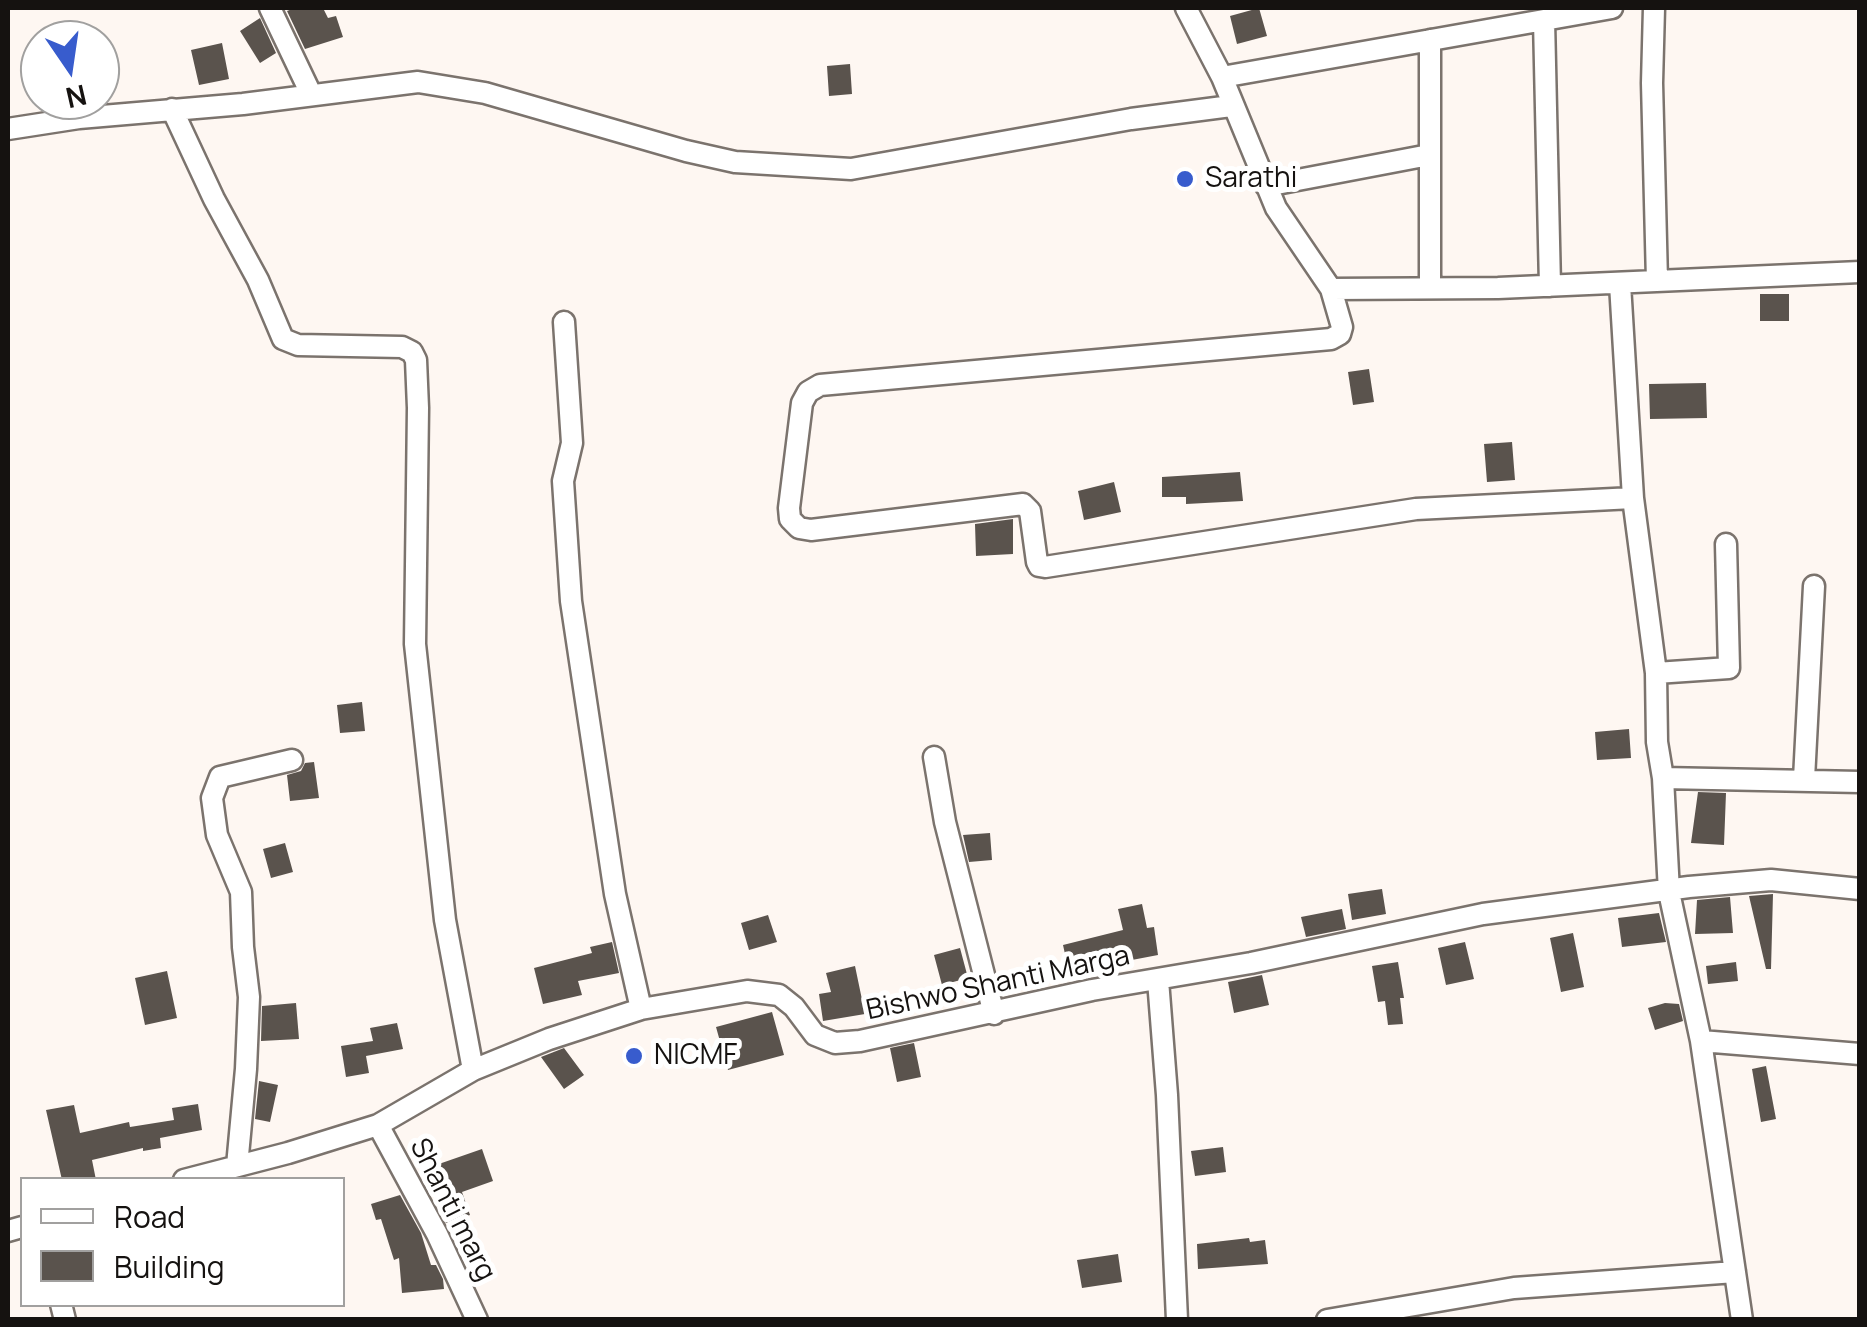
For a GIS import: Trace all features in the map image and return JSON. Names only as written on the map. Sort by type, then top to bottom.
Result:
[{"type":"street","points":[[270,8],[311,94]]},
{"type":"street","points":[[1186,8],[1222,77],[1276,208],[1331,289],[1342,327],[1340,334],[1330,339],[820,386],[808,392],[802,403],[790,520],[799,528],[811,530],[1023,504],[1030,510],[1037,562],[1045,567],[1416,509],[1633,498]]},
{"type":"street","points":[[1222,77],[1612,8]]},
{"type":"street","points":[[1654,8],[1657,280]]},
{"type":"street","points":[[1544,20],[1550,286]]},
{"type":"street","points":[[1430,40],[1430,288]]},
{"type":"street","points":[[8,129],[418,82],[547,109],[686,152],[735,162],[851,169],[1232,106]]},
{"type":"street","points":[[172,109],[214,200],[258,280],[283,339],[298,345],[402,347],[412,352],[416,360],[415,644],[445,920],[474,1070]]},
{"type":"street","points":[[1266,186],[1429,156]]},
{"type":"street","points":[[1331,289],[1620,284],[1860,272]]},
{"type":"street","points":[[1620,284],[1633,498],[1656,673],[1668,892],[1701,1042],[1742,1320]]},
{"type":"street","points":[[564,322],[572,443],[563,481],[571,601],[614,894],[641,1010]]},
{"type":"street","points":[[1656,673],[1728,668],[1726,544]]},
{"type":"street","points":[[1804,779],[1814,586]]},
{"type":"street","points":[[934,757],[945,822],[994,1014]]},
{"type":"street","points":[[236,1166],[249,997],[241,892],[217,834],[212,798],[220,777],[292,760]]},
{"type":"street","points":[[1663,778],[1860,782]]},
{"type":"street","name":"Bishwo Shanti Marga","points":[[195,1177],[378,1125],[474,1070],[549,1039],[641,1010],[747,991],[779,995],[794,1007],[815,1035],[836,1043],[1483,914],[1771,880],[1860,889]]},
{"type":"street","points":[[1158,980],[1176,1320]]},
{"type":"street","points":[[1701,1042],[1860,1054]]},
{"type":"street","name":"Shanti marg","points":[[378,1125],[477,1320]]},
{"type":"street","points":[[1327,1320],[1514,1288],[1735,1272]]},
{"type":"building","points":[[323,8],[328,18],[336,16],[343,37],[305,49],[287,11]]},
{"type":"building","points":[[1259,8],[1267,36],[1237,44],[1230,16]]},
{"type":"building","points":[[260,18],[276,53],[260,63],[240,31]]},
{"type":"building","points":[[222,43],[229,79],[199,85],[191,50]]},
{"type":"building","points":[[850,64],[852,94],[829,96],[827,66]]},
{"type":"building","points":[[1760,294],[1789,294],[1789,321],[1760,321]]},
{"type":"building","points":[[1369,369],[1374,402],[1353,405],[1348,372]]},
{"type":"building","points":[[1706,383],[1707,418],[1650,419],[1649,384]]},
{"type":"building","points":[[1512,442],[1515,480],[1487,482],[1484,444]]},
{"type":"building","points":[[1240,472],[1243,501],[1186,504],[1186,497],[1162,497],[1162,477]]},
{"type":"building","points":[[1114,482],[1121,512],[1084,520],[1078,491]]},
{"type":"building","points":[[1013,519],[1013,554],[976,556],[975,524]]},
{"type":"building","points":[[362,702],[365,731],[340,733],[337,705]]},
{"type":"building","points":[[1629,729],[1631,758],[1597,760],[1595,732]]},
{"type":"building","points":[[314,762],[319,798],[290,801],[287,775],[301,771],[305,763]]},
{"type":"building","points":[[1698,792],[1726,793],[1724,845],[1691,843]]},
{"type":"building","points":[[990,833],[992,860],[969,862],[963,835]]},
{"type":"building","points":[[285,843],[293,872],[271,878],[263,849]]},
{"type":"building","points":[[1382,889],[1386,914],[1352,920],[1348,894]]},
{"type":"building","points":[[1773,894],[1771,969],[1766,969],[1749,896]]},
{"type":"building","points":[[1730,897],[1733,933],[1695,934],[1697,900]]},
{"type":"building","points":[[1142,904],[1147,928],[1154,927],[1158,955],[1069,972],[1063,945],[1123,930],[1118,909]]},
{"type":"building","points":[[1342,909],[1346,929],[1306,937],[1301,917]]},
{"type":"building","points":[[1659,913],[1666,942],[1622,947],[1618,918]]},
{"type":"building","points":[[768,915],[777,942],[749,950],[741,923]]},
{"type":"building","points":[[1573,933],[1584,987],[1561,992],[1550,938]]},
{"type":"building","points":[[612,942],[619,973],[578,981],[582,995],[543,1004],[534,968],[592,953],[590,947]]},
{"type":"building","points":[[1465,942],[1474,979],[1446,985],[1438,948]]},
{"type":"building","points":[[960,948],[968,978],[942,985],[934,955]]},
{"type":"building","points":[[1398,962],[1404,998],[1400,998],[1403,1024],[1388,1025],[1385,1001],[1378,1002],[1372,966]]},
{"type":"building","points":[[1736,962],[1738,981],[1708,984],[1706,966]]},
{"type":"building","points":[[855,966],[865,1014],[823,1021],[819,994],[831,992],[826,973]]},
{"type":"building","points":[[167,971],[177,1018],[145,1025],[135,978]]},
{"type":"building","points":[[1262,975],[1269,1005],[1234,1013],[1228,982]]},
{"type":"building","points":[[296,1003],[299,1039],[261,1041],[262,1006]]},
{"type":"building","points":[[1679,1004],[1683,1021],[1655,1030],[1648,1008]]},
{"type":"building","points":[[772,1012],[784,1055],[728,1070],[716,1027]]},
{"type":"building","points":[[397,1023],[403,1049],[366,1056],[369,1073],[346,1077],[341,1046],[373,1041],[370,1028]]},
{"type":"building","points":[[914,1043],[921,1077],[897,1082],[890,1048]]},
{"type":"building","points":[[564,1048],[584,1075],[564,1089],[541,1057]]},
{"type":"building","points":[[1766,1066],[1776,1119],[1761,1122],[1752,1069]]},
{"type":"building","points":[[259,1081],[278,1085],[270,1122],[255,1119]]},
{"type":"building","points":[[198,1104],[202,1130],[160,1138],[161,1148],[143,1148],[92,1160],[95,1177],[61,1177],[46,1110],[74,1105],[80,1133],[129,1122],[130,1127],[174,1120],[172,1108]]},
{"type":"building","points":[[1223,1147],[1226,1172],[1195,1176],[1191,1151]]},
{"type":"building","points":[[482,1149],[493,1181],[462,1192],[470,1215],[446,1223],[436,1203],[447,1200],[436,1165]]},
{"type":"building","points":[[400,1195],[421,1233],[431,1265],[436,1265],[443,1279],[444,1289],[402,1293],[399,1258],[394,1260],[381,1219],[376,1220],[371,1204]]},
{"type":"building","points":[[1249,1238],[1250,1242],[1265,1240],[1268,1264],[1198,1269],[1197,1244]]},
{"type":"building","points":[[1118,1254],[1122,1282],[1082,1288],[1077,1260]]},
{"type":"place","name":"Sarathi","points":[[1185,179]]},
{"type":"place","name":"NICMF","points":[[634,1056]]}]
